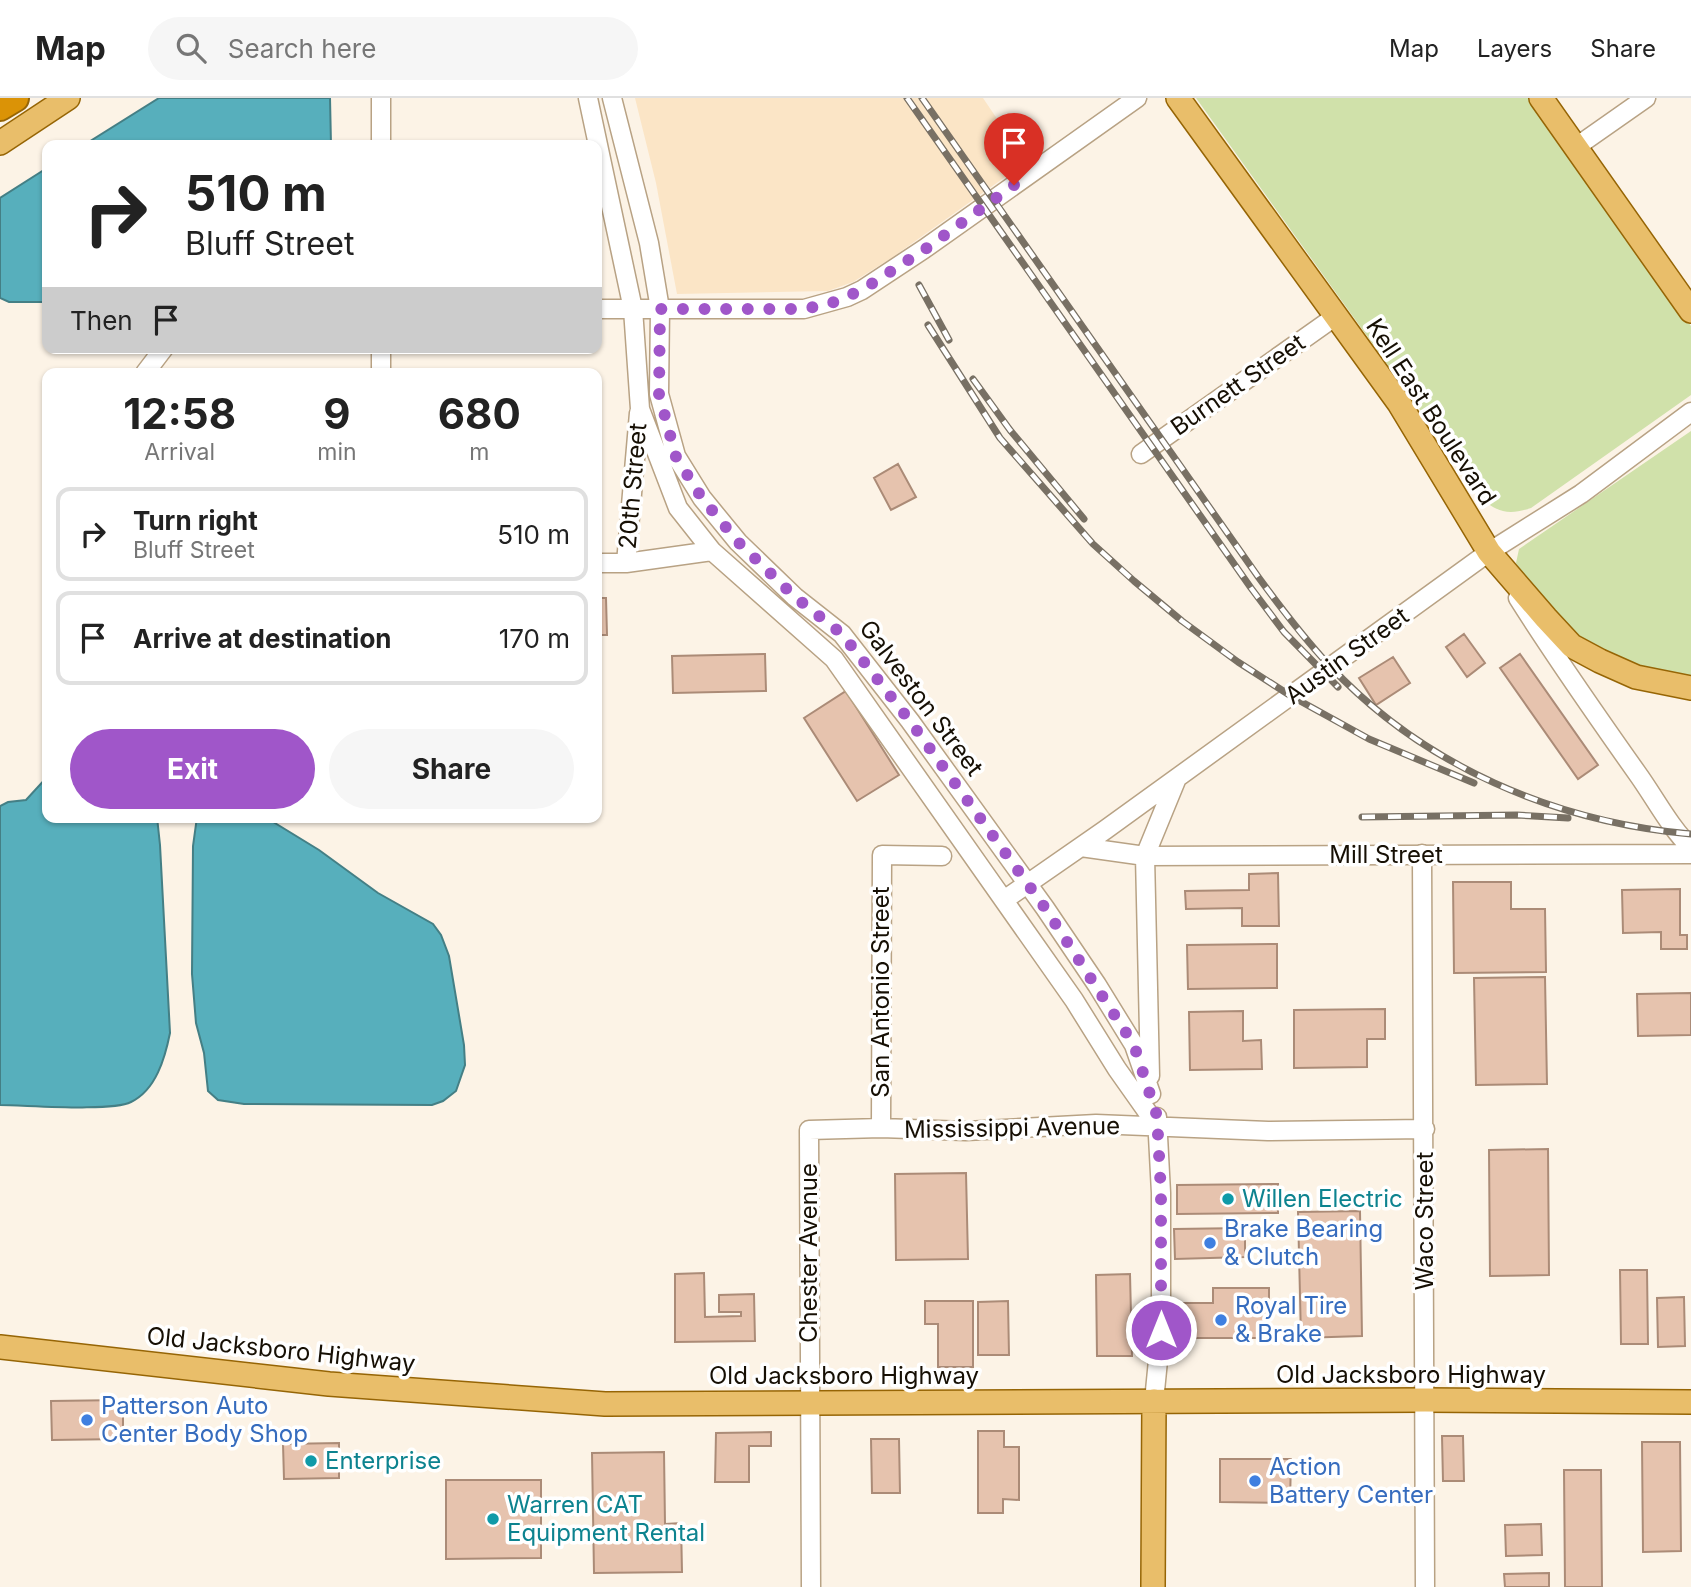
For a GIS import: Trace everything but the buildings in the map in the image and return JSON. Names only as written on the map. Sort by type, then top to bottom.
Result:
[{"type":"highway","points":[[0,107],[15,98]]},
{"type":"main road","points":[[0,143],[68,98]]},
{"type":"main road","name":"Kell East Boulevard","points":[[1178,98],[1399,403],[1489,552],[1572,646],[1636,677],[1691,688]]},
{"type":"main road","points":[[1541,98],[1691,312]]},
{"type":"main road","name":"Old Jacksboro Highway","points":[[0,1347],[329,1384],[605,1404],[1425,1400],[1691,1402]]},
{"type":"main road","name":"Galveston Street","points":[[1153,1587],[1154,1401]]},
{"type":"street","points":[[381,98],[381,140]]},
{"type":"street","name":"Galveston Street","points":[[588,98],[597,140]]},
{"type":"street","name":"Galveston Street","points":[[612,98],[649,243],[660,309],[659,394],[676,457],[702,498],[738,542],[795,597],[842,634],[910,721],[1027,883],[1097,985],[1134,1045],[1151,1094],[1158,1127],[1161,1330],[1154,1401]]},
{"type":"street","points":[[602,309],[804,309],[847,297],[924,250],[1137,98]]},
{"type":"street","points":[[1576,148],[1646,98]]},
{"type":"street","name":"Galveston Street","points":[[602,164],[633,309],[640,409],[678,508],[712,551],[834,659],[1004,900],[1158,1127]]},
{"type":"street","name":"Burnett Street","points":[[1141,454],[1336,316]]},
{"type":"street","points":[[149,368],[159,354]]},
{"type":"street","name":"20th Street","points":[[626,563],[640,409]]},
{"type":"street","name":"Austin Street","points":[[1004,900],[1489,552],[1581,494],[1691,412]]},
{"type":"street","points":[[602,563],[626,563],[712,551]]},
{"type":"street","points":[[1489,552],[1558,661],[1654,796],[1676,833],[1691,848]]},
{"type":"street","name":"Galveston Street","points":[[1151,1094],[1145,856],[1177,778]]},
{"type":"street","name":"Mill Street","points":[[1081,846],[1145,856],[1691,854]]},
{"type":"street","name":"Waco Street","points":[[1422,854],[1425,1587]]},
{"type":"street","name":"San Antonio Street","points":[[881,1128],[882,855],[942,856]]},
{"type":"street","name":"Mississippi Avenue","points":[[808,1130],[881,1128],[966,1131],[1096,1124],[1268,1131],[1424,1129]]},
{"type":"street","name":"Chester Avenue","points":[[808,1130],[811,1587]]},
{"type":"shaded area","points":[[635,98],[983,98],[1026,162],[893,257],[853,282],[828,291],[677,294],[656,183]]},
{"type":"green space","points":[[1196,98],[1532,98],[1691,326],[1691,395],[1531,508],[1508,512],[1492,507]]},
{"type":"green space","points":[[1691,431],[1691,678],[1657,674],[1586,644],[1542,602],[1516,563],[1519,549]]},
{"type":"water","points":[[159,98],[330,98],[331,140],[92,140]]},
{"type":"water","points":[[42,171],[42,302],[9,302],[0,298],[0,198]]},
{"type":"water","points":[[42,782],[42,823],[158,823],[170,1033],[162,1063],[153,1081],[140,1097],[131,1102],[106,1107],[0,1105],[0,806],[26,800]]},
{"type":"water","points":[[196,823],[275,823],[319,850],[378,893],[433,924],[441,935],[449,956],[464,1045],[465,1065],[456,1091],[432,1105],[244,1104],[218,1100],[208,1091],[204,1053],[196,1023],[192,974],[193,846]]},
{"type":"railway","points":[[907,98],[1251,588],[1284,632],[1338,687]]},
{"type":"railway","points":[[922,98],[1259,578],[1319,654],[1366,701],[1449,760],[1494,783],[1541,802],[1590,817],[1691,834]]},
{"type":"railway","points":[[919,285],[949,340]]},
{"type":"railway","points":[[928,325],[1000,438],[1093,544],[1134,581],[1182,621],[1291,696],[1369,739],[1474,783]]},
{"type":"railway","points":[[973,379],[1010,430],[1084,519]]},
{"type":"railway","points":[[1362,817],[1517,815],[1568,818]]},
{"type":"place","name":"Willen Electric","points":[[1228,1199]]},
{"type":"place","name":"Brake Bearing & Clutch","points":[[1210,1243]]},
{"type":"place","name":"Royal Tire & Brake","points":[[1221,1320]]},
{"type":"place","name":"Patterson Auto Center Body Shop","points":[[87,1420]]},
{"type":"place","name":"Enterprise","points":[[311,1461]]},
{"type":"place","name":"Action Battery Center","points":[[1255,1481]]},
{"type":"place","name":"Warren CAT Equipment Rental","points":[[493,1519]]},
{"type":"route","points":[[1014,185],[924,250],[862,290],[829,304],[804,309],[660,309],[659,394],[676,457],[702,498],[738,542],[795,597],[842,634],[910,721],[1045,908],[1134,1045],[1157,1116],[1161,1193],[1161,1330]]}]
